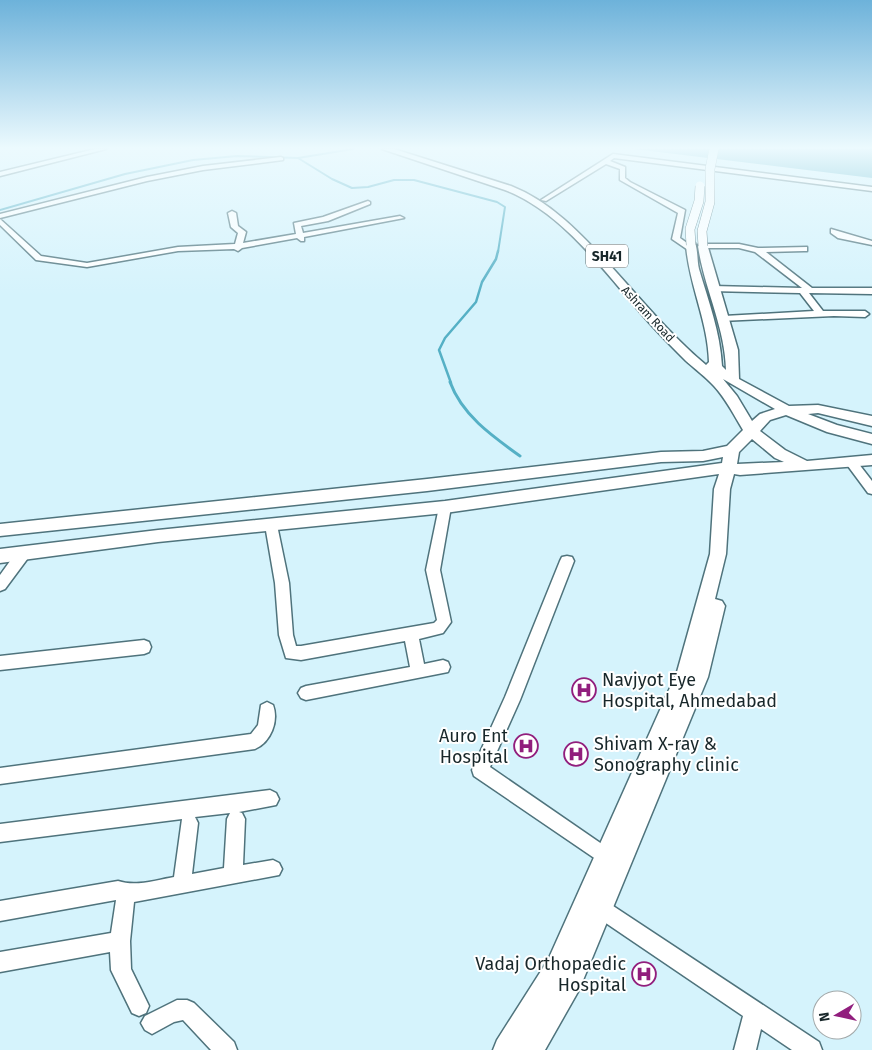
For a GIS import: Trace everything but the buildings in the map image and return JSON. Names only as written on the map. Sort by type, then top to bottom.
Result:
[{"type":"main road","name":"Ashram Road","points":[[534,198],[541,201],[584,231],[714,368],[733,381],[788,410],[855,436],[872,440]]},
{"type":"main road","name":"Ashram Road","points":[[538,198],[574,232],[690,358],[718,382],[732,399],[750,430],[780,454],[805,466]]},
{"type":"main road","points":[[699,198],[690,229],[693,267],[708,316],[715,348],[714,368],[718,382]]},
{"type":"main road","points":[[710,198],[702,231],[703,246],[706,264],[732,350],[733,381]]},
{"type":"main road","points":[[508,1050],[557,969],[687,672],[718,554],[722,489],[750,430],[765,417],[788,410],[818,409],[872,421]]},
{"type":"main road","points":[[0,530],[427,485],[661,457],[704,456],[734,463],[805,466],[872,460]]},
{"type":"main road","points":[[0,556],[158,536],[445,507],[734,463]]},
{"type":"main road","points":[[529,1050],[570,981],[698,677],[728,557],[734,463]]},
{"type":"street","points":[[72,198],[1,216],[39,258],[86,265],[178,248],[238,248],[400,218]]},
{"type":"street","points":[[541,201],[546,198]]},
{"type":"street","points":[[656,198],[682,212],[676,239],[691,247]]},
{"type":"street","points":[[300,237],[296,225],[325,219],[368,203]]},
{"type":"street","points":[[232,213],[236,227],[242,232],[238,248]]},
{"type":"street","points":[[834,231],[842,236],[872,243]]},
{"type":"street","points":[[703,246],[738,246],[758,250],[804,249]]},
{"type":"street","points":[[758,250],[806,290],[822,314]]},
{"type":"street","points":[[713,289],[872,291]]},
{"type":"street","points":[[724,319],[822,314],[865,314]]},
{"type":"street","points":[[851,462],[872,490]]},
{"type":"street","points":[[271,525],[282,583],[286,635],[291,653],[301,653],[411,634],[438,628],[444,622],[433,570],[445,507]]},
{"type":"street","points":[[0,585],[23,554]]},
{"type":"street","points":[[567,561],[512,700],[480,770],[606,857]]},
{"type":"street","points":[[411,634],[418,672]]},
{"type":"street","points":[[0,663],[144,647]]},
{"type":"street","points":[[306,693],[443,667]]},
{"type":"street","points":[[0,776],[255,741],[266,728],[267,710]]},
{"type":"street","points":[[0,833],[270,799]]},
{"type":"street","points":[[233,876],[236,819]]},
{"type":"street","points":[[182,885],[190,823]]},
{"type":"street","points":[[0,911],[118,890],[126,893],[137,893],[273,869]]},
{"type":"street","points":[[126,893],[120,940],[121,970],[139,1006]]},
{"type":"street","points":[[601,908],[811,1050]]},
{"type":"street","points":[[0,962],[120,940]]},
{"type":"street","points":[[152,1023],[167,1013],[187,1010],[226,1050]]},
{"type":"street","points":[[746,1050],[755,1011]]},
{"type":"waterway","points":[[0,210],[42,198]]},
{"type":"waterway","points":[[482,198],[497,202],[505,207],[498,252]]},
{"type":"waterway","points":[[451,383],[439,350],[445,338],[476,302],[482,282],[496,259],[498,251]]},
{"type":"waterway","points":[[450,382],[455,394],[470,415],[520,456]]},
{"type":"place","name":"Navjyot Eye Hospital, Ahmedabad","points":[[584,690]]},
{"type":"place","name":"Auro Ent Hospital","points":[[526,746]]},
{"type":"place","name":"Shivam X-ray & Sonography clinic","points":[[576,754]]},
{"type":"place","name":"Vadaj Orthopaedic Hospital","points":[[644,974]]}]
